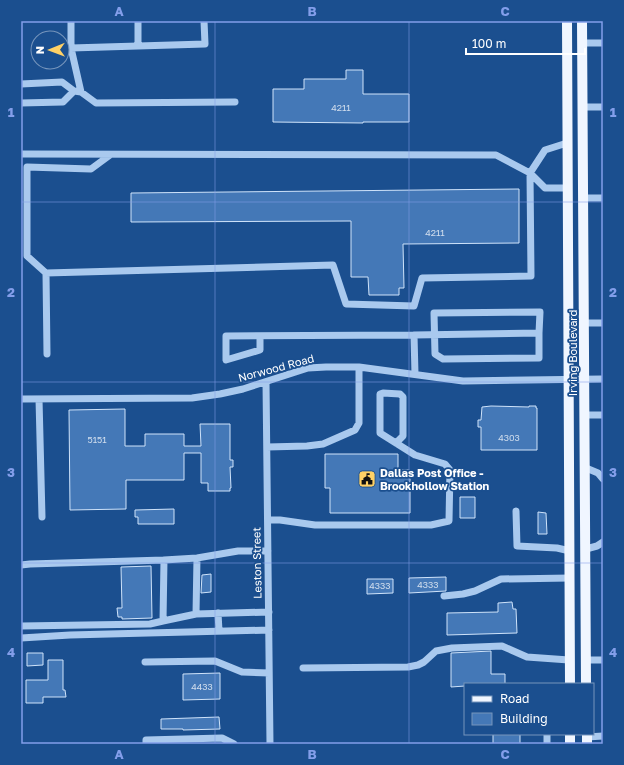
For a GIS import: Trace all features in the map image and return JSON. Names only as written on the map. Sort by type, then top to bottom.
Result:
[{"type":"main road","name":"Irving Boulevard","points":[[566,21],[570,683]]},
{"type":"main road","name":"Irving Boulevard","points":[[582,21],[586,415],[586,683]]},
{"type":"main road","points":[[567,107],[583,107]]},
{"type":"main road","points":[[568,188],[584,193]]},
{"type":"main road","points":[[570,551],[586,550]]},
{"type":"main road","points":[[570,578],[586,577]]},
{"type":"main road","points":[[570,660],[586,660]]},
{"type":"street","points":[[71,21],[71,48],[78,91]]},
{"type":"street","points":[[138,21],[138,46]]},
{"type":"street","points":[[71,48],[205,44],[204,21]]},
{"type":"street","points":[[583,44],[603,43]]},
{"type":"street","points":[[21,84],[62,82],[96,103],[235,102]]},
{"type":"street","points":[[21,103],[63,102],[78,91]]},
{"type":"street","points":[[583,107],[603,107]]},
{"type":"street","points":[[110,155],[91,169],[27,167],[27,256],[46,273],[333,265],[346,304],[414,306],[422,278],[531,276],[530,173],[545,150],[567,144]]},
{"type":"street","points":[[21,154],[496,155],[530,173],[545,188],[568,188]]},
{"type":"street","points":[[584,193],[603,198]]},
{"type":"street","points":[[46,273],[47,354]]},
{"type":"street","points":[[434,312],[540,312],[539,334],[539,358],[443,359],[434,354],[434,312]]},
{"type":"street","points":[[585,323],[603,323]]},
{"type":"street","points":[[260,336],[260,350],[226,360],[226,336],[539,334]]},
{"type":"street","points":[[414,335],[415,374]]},
{"type":"street","name":"Norwood Road","points":[[21,399],[192,398],[226,393],[308,368],[326,367],[359,367],[463,381],[569,380],[602,378]]},
{"type":"street","points":[[267,447],[323,444],[355,430],[359,423],[359,367]]},
{"type":"street","name":"Leston Street","points":[[266,382],[270,744]]},
{"type":"street","points":[[268,520],[280,520],[315,525],[431,525],[449,521],[450,470],[445,464],[415,455],[380,434],[380,394],[383,393],[400,394],[403,397],[403,436],[396,443]]},
{"type":"street","points":[[39,399],[42,517]]},
{"type":"street","points":[[586,415],[603,415]]},
{"type":"street","points":[[586,468],[598,473],[603,478]]},
{"type":"street","points":[[516,511],[517,546],[558,548],[570,551]]},
{"type":"street","points":[[586,550],[603,542]]},
{"type":"street","points":[[21,565],[164,560],[197,558],[238,551],[268,551]]},
{"type":"street","points":[[196,614],[197,558]]},
{"type":"street","points":[[163,621],[164,560]]},
{"type":"street","points":[[444,596],[475,591],[501,579],[570,578]]},
{"type":"street","points":[[21,626],[150,624],[196,614],[269,612]]},
{"type":"street","points":[[218,613],[219,631]]},
{"type":"street","points":[[21,638],[70,635],[269,630]]},
{"type":"street","points":[[303,668],[408,667],[424,662],[436,651],[452,648],[485,646],[502,646],[528,657],[570,660]]},
{"type":"street","points":[[586,660],[603,660]]},
{"type":"street","points":[[145,662],[215,661],[242,672],[270,673]]},
{"type":"street","points":[[587,738],[603,736]]},
{"type":"street","points":[[146,744],[146,740],[222,738],[234,744]]},
{"type":"building","points":[[346,70],[363,70],[363,94],[409,94],[409,122],[273,122],[273,89],[304,89],[304,79],[346,79]]},
{"type":"building","points":[[519,189],[519,243],[403,244],[404,288],[399,288],[399,295],[369,295],[368,277],[351,277],[351,221],[131,222],[131,193]]},
{"type":"building","points":[[536,406],[537,450],[481,450],[481,427],[478,427],[478,420],[481,420],[482,407]]},
{"type":"building","points":[[125,409],[125,446],[145,446],[145,434],[184,434],[184,446],[201,446],[200,424],[230,424],[230,460],[233,460],[233,467],[230,467],[230,491],[208,491],[208,483],[201,483],[201,453],[184,453],[184,480],[126,480],[126,509],[70,510],[69,410]]},
{"type":"building","name":"Dallas Post Office - Brookhollow Station","points":[[325,454],[398,454],[398,470],[410,470],[410,513],[330,513],[330,488],[325,488]]},
{"type":"building","points":[[460,497],[475,497],[475,518],[460,518]]},
{"type":"building","points":[[174,509],[174,524],[138,524],[138,517],[135,517],[135,510]]},
{"type":"building","points":[[538,512],[546,513],[547,534],[538,534]]},
{"type":"building","points":[[151,566],[152,618],[122,619],[122,617],[118,617],[117,608],[122,608],[121,567]]},
{"type":"building","points":[[211,574],[211,592],[201,593],[202,575]]},
{"type":"building","points":[[446,577],[446,591],[409,593],[409,578]]},
{"type":"building","points":[[367,579],[393,579],[393,593],[367,594]]},
{"type":"building","points":[[512,602],[513,609],[516,609],[517,633],[447,635],[447,613],[498,612],[498,603]]},
{"type":"building","points":[[491,651],[491,674],[505,674],[505,683],[464,683],[464,686],[451,687],[451,653]]},
{"type":"building","points":[[27,653],[43,653],[43,665],[27,666]]},
{"type":"building","points":[[48,660],[63,660],[63,690],[65,690],[66,697],[43,697],[43,703],[26,703],[26,680],[48,680]]},
{"type":"building","points":[[220,673],[220,699],[183,700],[183,674]]},
{"type":"building","points":[[219,717],[220,729],[161,729],[161,719]]},
{"type":"building","points":[[493,735],[520,735],[520,744],[493,744]]},
{"type":"place","name":"Dallas Post Office - Brookhollow Station","points":[[367,479]]}]
